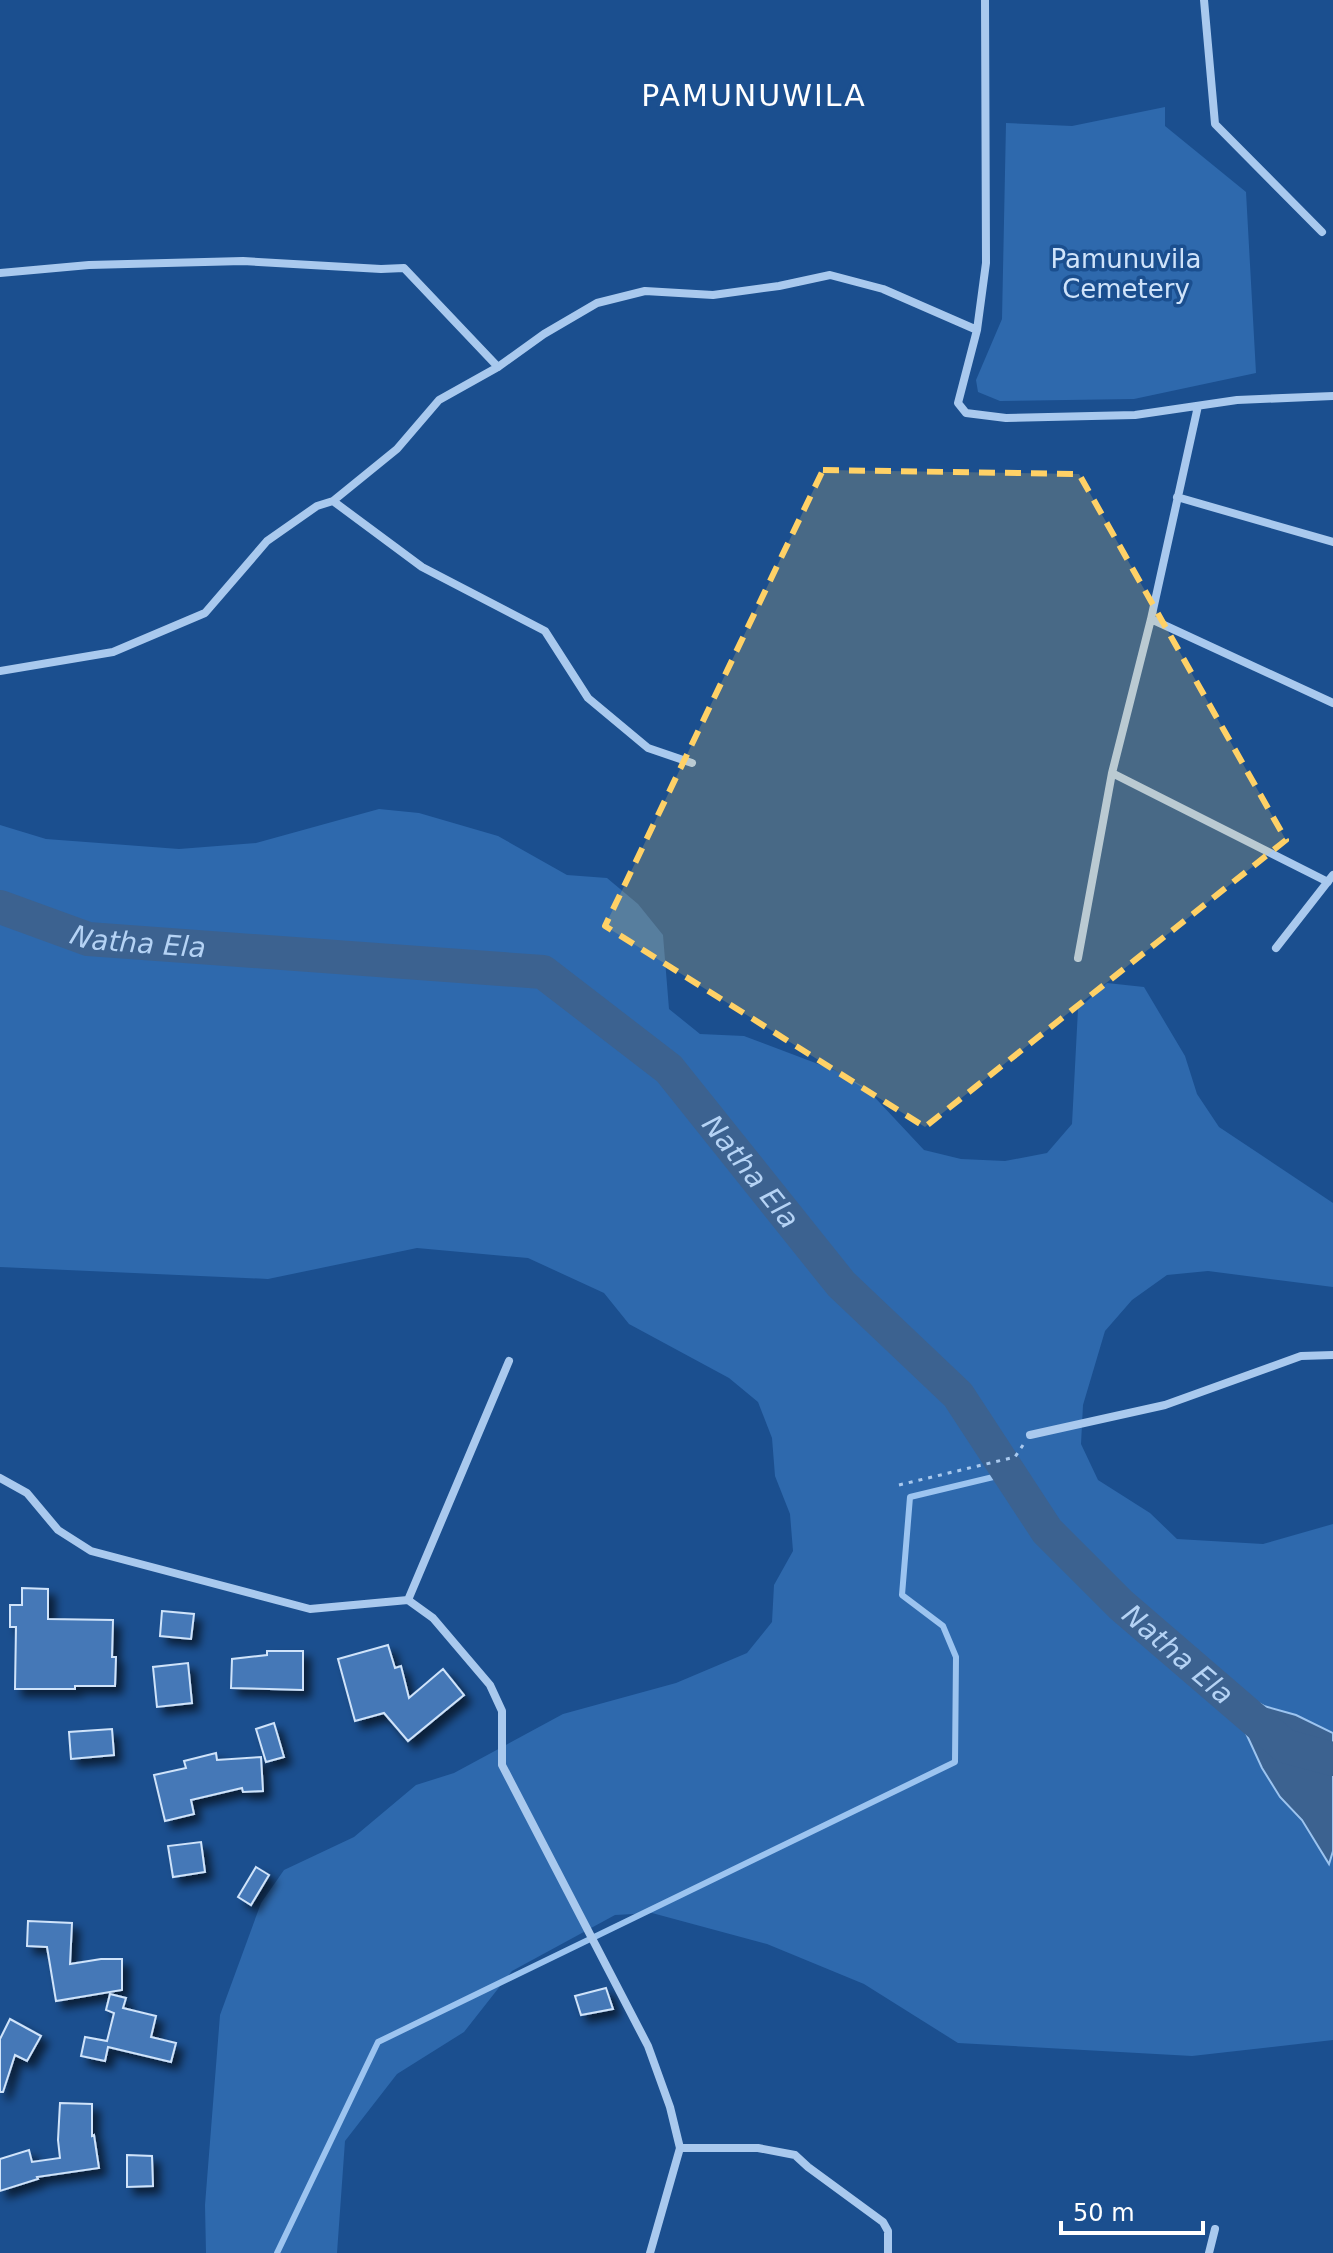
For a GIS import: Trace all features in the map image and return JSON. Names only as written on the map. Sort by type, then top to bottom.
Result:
[{"type":"street","points":[[985,0],[986,263],[977,330],[958,403],[966,413],[1006,418],[1135,415],[1237,400],[1333,396]]},
{"type":"street","points":[[1204,0],[1215,124],[1322,232]]},
{"type":"street","points":[[0,273],[89,265],[243,261],[404,268],[498,367]]},
{"type":"street","points":[[0,671],[113,652],[205,613],[267,541],[317,506],[333,501],[397,449],[439,400],[498,367],[544,334],[597,303],[645,291],[713,295],[830,275],[883,289],[977,330]]},
{"type":"street","points":[[1078,958],[1112,773],[1151,619],[1198,406]]},
{"type":"street","points":[[1177,497],[1333,542]]},
{"type":"street","points":[[333,501],[422,567],[545,631],[588,698],[648,748],[692,763]]},
{"type":"street","points":[[1151,619],[1333,703]]},
{"type":"street","points":[[1112,773],[1331,878],[1276,948]]},
{"type":"street","points":[[1030,1435],[1165,1405],[1301,1356],[1333,1355]]},
{"type":"street","points":[[408,1600],[509,1361]]},
{"type":"street","points":[[0,1478],[27,1493],[58,1530],[91,1551],[310,1609],[408,1600],[433,1618],[490,1685],[502,1711],[502,1765],[648,2046],[670,2107],[680,2148],[650,2253]]},
{"type":"street","points":[[680,2148],[758,2148],[795,2155],[883,2222],[888,2231],[888,2253]]},
{"type":"street","points":[[1209,2253],[1215,2229]]},
{"type":"path","points":[[899,1485],[1015,1457]]},
{"type":"highlighted area","points":[[823,470],[1079,474],[1286,840],[925,1127],[605,926]]},
{"type":"green space","name":"Pamunuvila Cemetery","points":[[1165,107],[1165,126],[1246,192],[1256,373],[1134,399],[1000,401],[978,392],[976,380],[1002,319],[1006,123],[1072,126]]},
{"type":"green space","points":[[379,809],[419,813],[498,836],[567,875],[607,878],[638,904],[663,935],[669,1009],[700,1034],[744,1036],[834,1070],[866,1088],[924,1150],[961,1159],[1005,1161],[1047,1153],[1072,1124],[1078,1009],[1107,983],[1144,987],[1185,1056],[1197,1094],[1219,1127],[1333,1203],[1333,1287],[1208,1271],[1167,1275],[1132,1300],[1105,1331],[1083,1405],[1081,1444],[1098,1480],[1150,1513],[1177,1539],[1263,1544],[1333,1524],[1333,2040],[1192,2056],[958,2043],[864,1984],[767,1944],[652,1913],[615,1915],[512,1971],[464,2032],[397,2074],[345,2141],[337,2253],[206,2253],[205,2205],[220,2015],[261,1903],[284,1870],[354,1837],[416,1785],[454,1773],[563,1714],[676,1683],[747,1653],[772,1622],[774,1585],[793,1551],[790,1514],[775,1476],[772,1438],[758,1402],[729,1378],[629,1324],[604,1293],[528,1258],[417,1248],[268,1279],[0,1267],[0,825],[46,839],[179,849],[256,843]]},
{"type":"shaded area","points":[[1227,1686],[1264,1706],[1296,1715],[1333,1733],[1333,1851],[1329,1864],[1302,1820],[1280,1797],[1262,1768],[1245,1731],[1229,1708]]},
{"type":"building","points":[[22,1588],[48,1589],[48,1619],[113,1620],[115,1686],[15,1689],[16,1627],[10,1627],[10,1605],[22,1605]]},
{"type":"building","points":[[162,1611],[194,1614],[191,1639],[160,1636]]},
{"type":"building","points":[[388,1645],[395,1668],[401,1666],[409,1698],[443,1669],[464,1695],[408,1741],[384,1713],[355,1721],[338,1659]]},
{"type":"building","points":[[267,1651],[303,1651],[303,1690],[231,1688],[232,1659],[267,1655]]},
{"type":"building","points":[[188,1663],[192,1703],[157,1707],[153,1667]]},
{"type":"building","points":[[274,1723],[284,1757],[266,1762],[256,1729]]},
{"type":"building","points":[[112,1729],[114,1755],[71,1759],[69,1732]]},
{"type":"building","points":[[216,1753],[217,1760],[261,1757],[263,1791],[243,1792],[242,1788],[191,1800],[194,1814],[165,1821],[154,1775],[186,1768],[184,1761]]},
{"type":"building","points":[[201,1842],[205,1872],[173,1877],[168,1846]]},
{"type":"building","points":[[256,1867],[269,1875],[251,1905],[238,1897]]},
{"type":"building","points":[[28,1921],[72,1923],[70,1964],[122,1959],[122,1990],[56,2001],[47,1947],[27,1946]]},
{"type":"building","points":[[606,1988],[613,2009],[581,2015],[575,1996]]},
{"type":"building","points":[[110,1994],[126,1998],[123,2008],[156,2016],[151,2037],[176,2043],[171,2062],[108,2047],[105,2061],[81,2056],[85,2037],[107,2041],[114,2013],[106,2010]]},
{"type":"building","points":[[10,2019],[41,2036],[27,2061],[15,2055],[3,2092],[0,2092],[0,2039]]},
{"type":"building","points":[[60,2103],[92,2104],[92,2136],[99,2168],[37,2177],[0,2191],[0,2159],[29,2150],[32,2162],[60,2158]]},
{"type":"building","points":[[127,2155],[152,2156],[153,2186],[127,2187]]},
{"type":"waterway","name":"Natha Ela","points":[[0,907],[88,939],[543,972],[669,1069],[841,1284],[958,1395],[1047,1531],[1121,1605],[1285,1746],[1333,1759]]},
{"type":"waterway","points":[[277,2253],[378,2042],[955,1762],[956,1657],[943,1626],[902,1595],[910,1497],[1010,1473]]},
{"type":"district","name":"PAMUNUWILA","points":[[754,96]]}]
